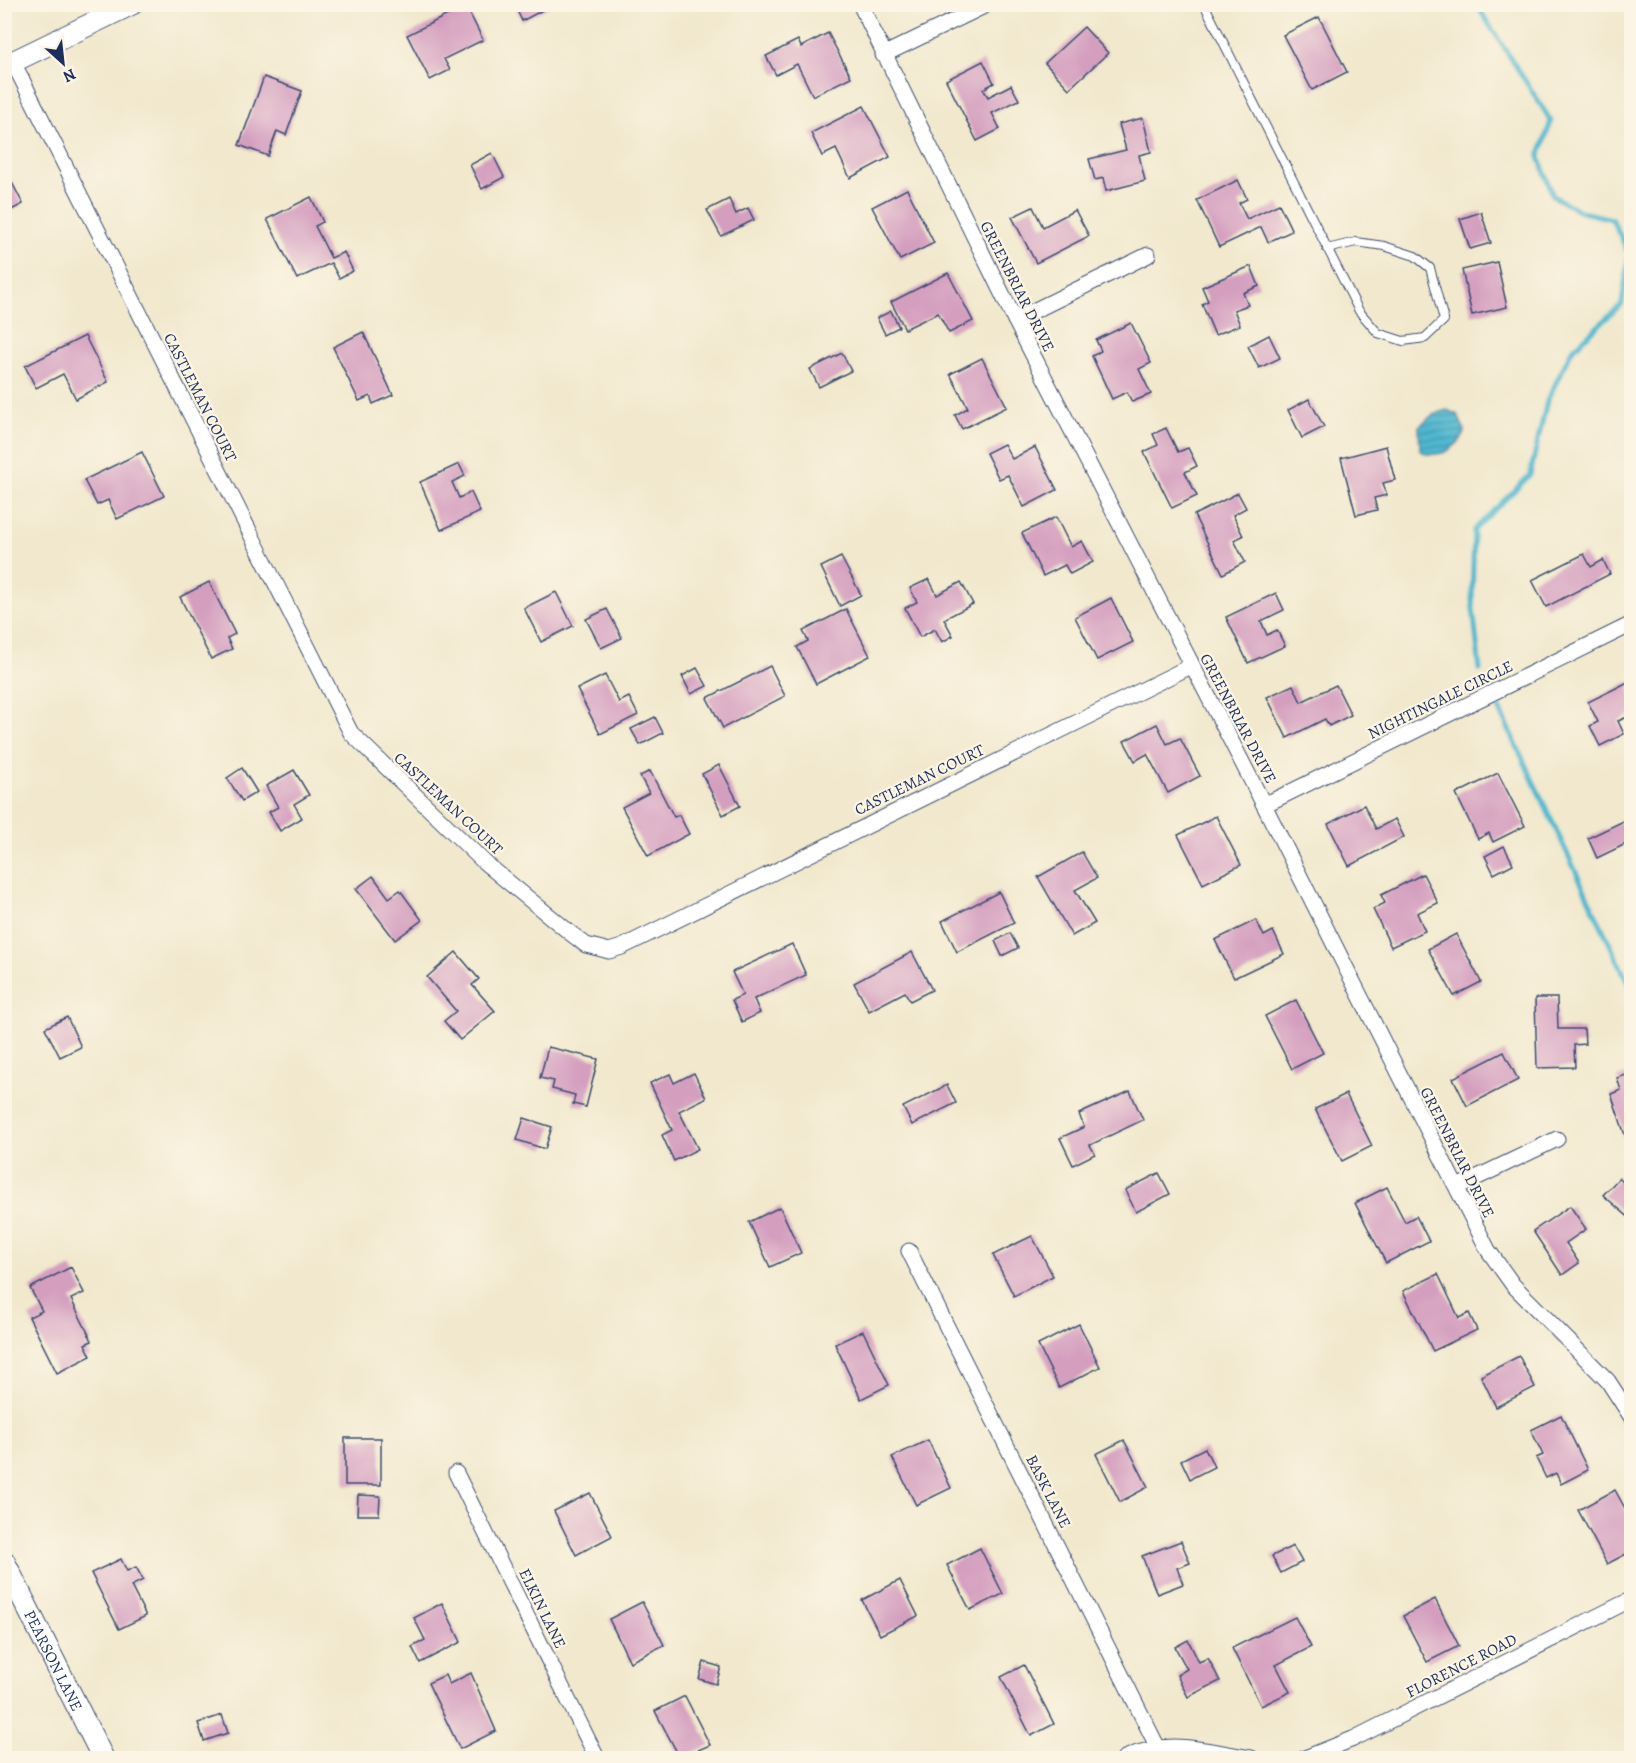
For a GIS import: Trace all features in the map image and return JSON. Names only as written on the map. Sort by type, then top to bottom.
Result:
[{"type":"street","points":[[9,64],[132,4]]},
{"type":"street","name":"GREENBRIAR DRIVE","points":[[860,4],[883,55],[1015,320],[1264,805],[1488,1250],[1513,1285],[1608,1381],[1632,1418]]},
{"type":"street","points":[[883,55],[988,4]]},
{"type":"street","name":"CASTLEMAN COURT","points":[[9,64],[351,733],[484,862],[586,945],[609,951],[622,947],[1191,666]]},
{"type":"street","points":[[1015,320],[1148,255]]},
{"type":"street","name":"NIGHTINGALE CIRCLE","points":[[1264,805],[1632,624]]},
{"type":"street","points":[[1456,1187],[1557,1139]]},
{"type":"street","name":"BASK LANE","points":[[909,1251],[1157,1746]]},
{"type":"street","name":"ELKIN LANE","points":[[456,1473],[597,1758]]},
{"type":"street","name":"PEARSON LANE","points":[[4,1561],[103,1758]]},
{"type":"street","name":"FLORENCE ROAD","points":[[1305,1758],[1353,1739],[1632,1599]]},
{"type":"street","points":[[1125,1758],[1157,1746],[1251,1758]]},
{"type":"lane","points":[[1204,4],[1327,249],[1359,311],[1378,333],[1404,341],[1425,338],[1444,320],[1430,268],[1415,256],[1384,246],[1356,242],[1327,249]]},
{"type":"water","points":[[1447,410],[1458,415],[1465,432],[1457,444],[1440,454],[1420,450],[1419,426],[1434,414]]},
{"type":"building","points":[[514,4],[554,4],[522,21]]},
{"type":"building","points":[[466,6],[483,40],[444,59],[450,70],[430,80],[407,35]]},
{"type":"building","points":[[1319,17],[1347,72],[1312,90],[1283,35]]},
{"type":"building","points":[[1084,27],[1108,53],[1069,89],[1045,63]]},
{"type":"building","points":[[828,33],[851,77],[813,96],[797,64],[776,75],[766,56],[798,40],[801,47]]},
{"type":"building","points":[[983,61],[994,83],[983,89],[988,97],[1011,85],[1019,100],[992,113],[1000,129],[977,141],[946,80]]},
{"type":"building","points":[[264,77],[302,91],[286,135],[277,131],[268,156],[239,145]]},
{"type":"building","points":[[864,106],[890,157],[850,178],[836,149],[822,156],[811,133]]},
{"type":"building","points":[[1143,118],[1151,152],[1139,155],[1145,181],[1106,191],[1103,178],[1095,180],[1089,159],[1126,150],[1119,124]]},
{"type":"building","points":[[492,153],[504,177],[482,189],[470,165]]},
{"type":"building","points":[[4,167],[23,204],[4,214]]},
{"type":"building","points":[[1238,180],[1247,199],[1239,203],[1247,219],[1279,204],[1292,231],[1268,242],[1261,227],[1219,247],[1197,200]]},
{"type":"building","points":[[907,189],[934,243],[900,260],[872,207]]},
{"type":"building","points":[[311,197],[323,222],[315,226],[331,258],[344,252],[353,271],[339,278],[331,263],[297,279],[267,219]]},
{"type":"building","points":[[729,199],[736,214],[748,208],[754,220],[721,236],[707,210]]},
{"type":"building","points":[[1033,207],[1043,227],[1075,210],[1089,236],[1036,263],[1012,217]]},
{"type":"building","points":[[1481,212],[1491,243],[1470,249],[1460,219]]},
{"type":"building","points":[[1497,262],[1507,307],[1472,315],[1462,270]]},
{"type":"building","points":[[1251,266],[1259,286],[1243,293],[1248,305],[1234,310],[1240,325],[1215,335],[1202,304],[1208,301],[1202,287]]},
{"type":"building","points":[[948,273],[973,321],[949,333],[938,313],[905,329],[891,302]]},
{"type":"building","points":[[891,311],[899,327],[885,334],[877,318]]},
{"type":"building","points":[[1131,323],[1151,363],[1139,369],[1151,394],[1132,402],[1127,392],[1112,399],[1092,356],[1101,351],[1096,340]]},
{"type":"building","points":[[363,332],[393,395],[373,404],[370,396],[359,401],[333,347]]},
{"type":"building","points":[[1269,335],[1280,358],[1259,368],[1248,346]]},
{"type":"building","points":[[85,336],[108,382],[76,399],[63,374],[36,388],[25,366]]},
{"type":"building","points":[[842,353],[851,371],[819,387],[810,369]]},
{"type":"building","points":[[982,358],[1007,407],[962,429],[955,415],[968,408],[950,374]]},
{"type":"building","points":[[1309,399],[1324,427],[1302,438],[1288,410]]},
{"type":"building","points":[[1166,428],[1178,452],[1188,448],[1197,466],[1185,472],[1197,496],[1172,508],[1144,452],[1158,445],[1153,434]]},
{"type":"building","points":[[1004,444],[1012,459],[1035,447],[1057,490],[1024,507],[1008,475],[999,479],[986,453]]},
{"type":"building","points":[[1386,446],[1395,480],[1383,483],[1387,495],[1374,498],[1377,510],[1356,515],[1341,458]]},
{"type":"building","points":[[142,452],[164,496],[117,519],[108,500],[97,505],[84,480]]},
{"type":"building","points":[[459,464],[465,476],[452,482],[459,498],[471,492],[480,512],[441,530],[420,482]]},
{"type":"building","points":[[1238,493],[1246,508],[1233,515],[1243,536],[1234,540],[1245,562],[1223,574],[1194,515]]},
{"type":"building","points":[[1056,517],[1071,547],[1082,541],[1093,562],[1070,574],[1065,565],[1043,576],[1022,533]]},
{"type":"building","points":[[1584,554],[1591,567],[1603,560],[1610,574],[1546,607],[1532,580]]},
{"type":"building","points":[[841,557],[861,595],[840,606],[821,567]]},
{"type":"building","points":[[929,579],[937,595],[961,582],[973,604],[944,619],[953,636],[942,642],[935,629],[920,637],[905,608],[917,602],[910,588]]},
{"type":"building","points":[[209,582],[235,634],[227,638],[232,649],[211,659],[180,597]]},
{"type":"building","points":[[556,592],[573,626],[541,642],[524,608]]},
{"type":"building","points":[[1276,593],[1284,610],[1261,621],[1267,635],[1277,630],[1285,646],[1248,663],[1226,617]]},
{"type":"building","points":[[1111,598],[1133,642],[1097,660],[1075,617]]},
{"type":"building","points":[[607,609],[622,638],[601,648],[586,619]]},
{"type":"building","points":[[846,609],[870,656],[816,684],[797,647],[808,641],[803,631]]},
{"type":"building","points":[[770,666],[785,696],[723,728],[707,698]]},
{"type":"building","points":[[697,668],[707,686],[691,694],[682,676]]},
{"type":"building","points":[[605,675],[619,702],[629,697],[638,715],[600,734],[577,689]]},
{"type":"building","points":[[1630,681],[1632,715],[1618,721],[1624,734],[1600,746],[1590,726],[1598,722],[1588,702]]},
{"type":"building","points":[[1293,685],[1301,702],[1336,685],[1351,715],[1329,726],[1325,719],[1287,738],[1267,697]]},
{"type":"building","points":[[655,717],[663,733],[640,745],[631,729]]},
{"type":"building","points":[[1157,724],[1167,744],[1180,738],[1200,776],[1168,793],[1147,754],[1135,761],[1124,741]]},
{"type":"building","points":[[719,765],[740,806],[723,815],[702,774]]},
{"type":"building","points":[[242,768],[257,792],[242,801],[227,778]]},
{"type":"building","points":[[294,770],[309,795],[294,804],[302,818],[280,831],[269,812],[278,807],[266,786]]},
{"type":"building","points":[[650,771],[674,817],[679,815],[689,834],[648,856],[622,807],[649,793],[640,776]]},
{"type":"building","points":[[1498,773],[1525,826],[1493,842],[1489,833],[1478,839],[1456,794]]},
{"type":"building","points":[[1364,805],[1376,829],[1395,819],[1404,837],[1349,866],[1328,824]]},
{"type":"building","points":[[1216,816],[1241,865],[1203,884],[1178,835]]},
{"type":"building","points":[[1632,817],[1632,841],[1597,858],[1588,838]]},
{"type":"building","points":[[1504,846],[1513,864],[1494,874],[1485,856]]},
{"type":"building","points":[[1082,852],[1097,878],[1075,890],[1095,923],[1072,936],[1038,877]]},
{"type":"building","points":[[1423,874],[1438,903],[1417,913],[1425,931],[1391,947],[1373,909],[1385,903],[1381,895]]},
{"type":"building","points":[[373,876],[389,898],[400,890],[422,920],[395,940],[356,889]]},
{"type":"building","points":[[999,892],[1014,923],[957,952],[942,921]]},
{"type":"building","points":[[1256,920],[1264,936],[1273,931],[1284,954],[1234,978],[1215,940]]},
{"type":"building","points":[[1010,933],[1018,948],[1002,956],[995,941]]},
{"type":"building","points":[[1456,934],[1481,982],[1454,996],[1428,949]]},
{"type":"building","points":[[792,944],[806,975],[754,999],[760,1013],[742,1022],[732,1000],[743,995],[732,972]]},
{"type":"building","points":[[456,952],[479,979],[472,985],[495,1011],[460,1040],[444,1021],[456,1011],[427,977]]},
{"type":"building","points":[[912,952],[932,990],[910,1001],[905,992],[869,1011],[854,983]]},
{"type":"building","points":[[1535,998],[1557,998],[1558,1029],[1584,1029],[1585,1044],[1574,1045],[1575,1067],[1537,1068]]},
{"type":"building","points":[[1296,1000],[1323,1053],[1292,1069],[1265,1016]]},
{"type":"building","points":[[67,1017],[81,1047],[60,1057],[45,1028]]},
{"type":"building","points":[[548,1047],[598,1059],[586,1107],[573,1104],[575,1095],[552,1089],[554,1081],[540,1078]]},
{"type":"building","points":[[1504,1052],[1518,1080],[1467,1106],[1453,1078]]},
{"type":"building","points":[[694,1073],[706,1098],[679,1111],[698,1149],[674,1161],[662,1135],[672,1130],[650,1083],[670,1074],[674,1083]]},
{"type":"building","points":[[1632,1073],[1632,1136],[1626,1138],[1611,1094],[1621,1090],[1617,1078]]},
{"type":"building","points":[[947,1085],[956,1103],[912,1125],[903,1107]]},
{"type":"building","points":[[1130,1091],[1143,1120],[1090,1145],[1095,1154],[1073,1165],[1060,1138],[1084,1127],[1079,1114]]},
{"type":"building","points":[[1346,1094],[1372,1146],[1342,1161],[1315,1109]]},
{"type":"building","points":[[524,1118],[552,1127],[545,1149],[517,1140]]},
{"type":"building","points":[[1159,1173],[1170,1194],[1136,1212],[1125,1190]]},
{"type":"building","points":[[1632,1175],[1632,1220],[1603,1195],[1619,1178],[1624,1183]]},
{"type":"building","points":[[1387,1187],[1405,1222],[1416,1216],[1429,1241],[1386,1263],[1355,1203]]},
{"type":"building","points":[[1570,1206],[1586,1229],[1566,1243],[1579,1263],[1562,1275],[1533,1231]]},
{"type":"building","points":[[780,1207],[801,1253],[770,1267],[749,1222]]},
{"type":"building","points":[[1032,1236],[1053,1276],[1014,1296],[993,1255]]},
{"type":"building","points":[[71,1267],[84,1293],[71,1299],[92,1341],[85,1344],[91,1356],[57,1373],[29,1317],[42,1311],[30,1288]]},
{"type":"building","points":[[1438,1274],[1459,1318],[1469,1313],[1477,1330],[1433,1351],[1403,1291]]},
{"type":"building","points":[[1079,1324],[1100,1367],[1059,1388],[1038,1345]]},
{"type":"building","points":[[863,1331],[889,1385],[861,1399],[835,1344]]},
{"type":"building","points":[[1519,1356],[1535,1387],[1496,1407],[1481,1376]]},
{"type":"building","points":[[1561,1415],[1588,1470],[1561,1484],[1556,1473],[1546,1478],[1536,1458],[1543,1455],[1531,1430]]},
{"type":"building","points":[[345,1438],[381,1438],[381,1485],[345,1485]]},
{"type":"building","points":[[928,1440],[951,1488],[916,1505],[892,1457]]},
{"type":"building","points":[[1124,1440],[1148,1487],[1120,1502],[1096,1454]]},
{"type":"building","points":[[1205,1448],[1214,1467],[1190,1479],[1181,1460]]},
{"type":"building","points":[[1615,1490],[1632,1521],[1632,1551],[1607,1564],[1578,1510]]},
{"type":"building","points":[[590,1493],[612,1536],[576,1555],[554,1511]]},
{"type":"building","points":[[358,1495],[380,1496],[379,1515],[357,1515]]},
{"type":"building","points":[[1181,1541],[1190,1563],[1177,1568],[1183,1584],[1157,1594],[1142,1556]]},
{"type":"building","points":[[1293,1546],[1302,1562],[1281,1573],[1272,1556]]},
{"type":"building","points":[[980,1548],[1003,1594],[970,1610],[947,1565]]},
{"type":"building","points":[[121,1559],[127,1571],[136,1567],[143,1580],[131,1586],[146,1616],[119,1629],[91,1573]]},
{"type":"building","points":[[900,1580],[918,1616],[880,1635],[862,1600]]},
{"type":"building","points":[[1435,1599],[1459,1646],[1427,1662],[1403,1616]]},
{"type":"building","points":[[642,1602],[664,1645],[630,1662],[609,1619]]},
{"type":"building","points":[[442,1603],[461,1642],[420,1663],[412,1647],[425,1640],[414,1618]]},
{"type":"building","points":[[1295,1617],[1311,1647],[1276,1665],[1290,1692],[1261,1706],[1232,1648]]},
{"type":"building","points":[[1188,1640],[1199,1662],[1208,1658],[1220,1681],[1188,1697],[1177,1675],[1187,1669],[1175,1647]]},
{"type":"building","points":[[704,1662],[721,1667],[716,1684],[699,1679]]},
{"type":"building","points":[[1024,1665],[1054,1724],[1031,1736],[1001,1677]]},
{"type":"building","points":[[471,1673],[496,1731],[460,1749],[428,1683],[445,1675],[449,1684]]},
{"type":"building","points":[[685,1696],[710,1745],[680,1758],[655,1711]]},
{"type":"building","points":[[222,1715],[228,1733],[204,1741],[198,1723]]},
{"type":"waterway","points":[[1476,4],[1551,121],[1539,157],[1553,196],[1582,212],[1612,219],[1629,254],[1622,304],[1572,350],[1547,401],[1530,475],[1474,530],[1472,600],[1480,670]]},
{"type":"waterway","points":[[1497,704],[1632,991]]}]
